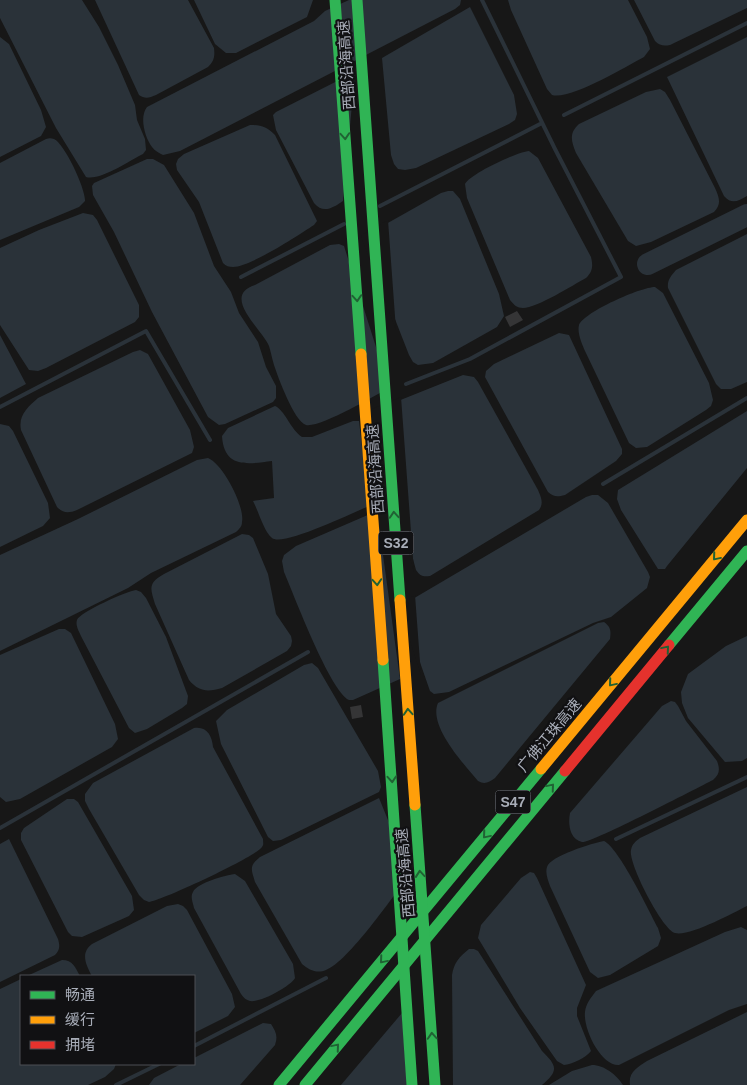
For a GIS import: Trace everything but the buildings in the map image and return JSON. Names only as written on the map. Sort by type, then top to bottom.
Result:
[{"type":"highway","name":"西部沿海高速","points":[[335,0],[412,1085]]},
{"type":"highway","name":"西部沿海高速","points":[[357,0],[435,1085]]},
{"type":"highway","name":"广佛江珠高速","points":[[279,1085],[747,520]]},
{"type":"highway","name":"S47","points":[[305,1085],[747,551]]},
{"type":"shaded area","points":[[0,0],[82,0],[99,27],[135,105],[137,120],[145,139],[146,150],[143,154],[99,176],[86,177],[56,128],[0,18]]},
{"type":"shaded area","points":[[95,0],[188,0],[214,48],[213,61],[208,67],[156,95],[147,98],[139,95]]},
{"type":"shaded area","points":[[194,0],[313,0],[307,17],[236,53],[226,53],[215,44]]},
{"type":"shaded area","points":[[349,0],[461,0],[460,5],[455,9],[180,151],[163,155],[152,147],[147,138],[143,122],[143,116],[147,107],[314,21],[325,11]]},
{"type":"shaded area","points":[[508,0],[628,0],[647,37],[650,49],[644,57],[598,82],[572,93],[552,95],[547,89]]},
{"type":"shaded area","points":[[634,0],[747,0],[747,8],[670,45],[664,45],[655,41]]},
{"type":"shaded area","points":[[470,7],[514,95],[517,114],[515,120],[416,168],[398,169],[391,155],[382,58]]},
{"type":"shaded area","points":[[0,37],[9,44],[41,110],[46,127],[41,136],[0,157]]},
{"type":"shaded area","points":[[747,37],[747,196],[738,201],[732,201],[724,196],[667,77]]},
{"type":"shaded area","points":[[355,72],[343,201],[332,208],[324,209],[314,203],[276,130],[273,115]]},
{"type":"shaded area","points":[[660,89],[665,92],[670,100],[715,188],[719,197],[719,203],[714,212],[651,242],[636,246],[628,241],[576,153],[572,134],[579,124],[646,92]]},
{"type":"shaded area","points":[[250,125],[264,127],[275,135],[317,221],[314,225],[286,243],[251,262],[230,267],[223,263],[199,202],[177,170],[176,164],[178,159],[184,154]]},
{"type":"shaded area","points":[[46,139],[54,139],[64,149],[79,178],[85,201],[79,207],[0,240],[0,163]]},
{"type":"shaded area","points":[[529,151],[538,158],[591,257],[592,266],[586,278],[546,300],[523,308],[516,306],[510,300],[467,198],[465,184],[475,175],[494,164]]},
{"type":"shaded area","points":[[147,159],[153,159],[164,165],[194,213],[214,266],[231,292],[239,313],[258,342],[266,367],[276,386],[276,398],[273,402],[225,424],[219,425],[208,417],[152,312],[114,232],[93,195],[92,186],[94,183]]},
{"type":"shaded area","points":[[453,191],[460,199],[499,294],[504,316],[497,327],[433,363],[418,365],[413,362],[409,355],[363,237],[441,193]]},
{"type":"shaded area","points":[[83,213],[93,215],[97,220],[139,305],[139,317],[135,322],[46,368],[38,371],[29,370],[0,325],[0,248]]},
{"type":"shaded area","points":[[747,234],[747,382],[731,389],[721,389],[716,384],[668,288],[668,283],[676,270]]},
{"type":"shaded area","points":[[339,244],[344,246],[389,388],[323,422],[306,425],[296,416],[276,371],[269,346],[246,313],[242,304],[242,297],[246,290],[330,245]]},
{"type":"shaded area","points":[[655,287],[663,293],[709,383],[713,400],[711,406],[706,410],[647,447],[636,448],[629,443],[585,351],[580,338],[579,325],[591,314],[614,301],[638,291]]},
{"type":"shaded area","points":[[559,333],[569,335],[622,449],[622,454],[616,461],[565,495],[554,496],[548,492],[485,377],[486,371],[494,364]]},
{"type":"shaded area","points":[[0,335],[26,384],[0,398]]},
{"type":"shaded area","points":[[140,350],[148,354],[190,430],[194,447],[192,453],[77,510],[64,512],[57,507],[21,430],[22,416],[27,408],[38,398]]},
{"type":"shaded area","points":[[463,375],[474,377],[478,382],[538,490],[542,502],[539,510],[430,576],[424,576],[420,575],[416,570],[373,411]]},
{"type":"shaded area","points":[[275,406],[302,437],[312,437],[353,421],[359,421],[369,506],[319,528],[290,538],[272,538],[269,535],[253,501],[274,498],[272,461],[246,463],[232,459],[227,454],[222,436],[228,428]]},
{"type":"shaded area","points":[[747,411],[747,468],[665,569],[658,569],[621,510],[617,499],[618,490]]},
{"type":"shaded area","points":[[0,424],[9,426],[13,431],[48,503],[50,518],[43,526],[0,547]]},
{"type":"shaded area","points":[[208,458],[220,468],[237,496],[242,522],[241,527],[236,532],[151,573],[128,588],[0,651],[0,555],[197,460]]},
{"type":"shaded area","points":[[592,495],[598,495],[608,503],[648,572],[650,577],[647,588],[611,617],[593,623],[449,692],[434,694],[430,691],[406,622],[411,600]]},
{"type":"shaded area","points":[[377,511],[400,679],[353,700],[349,700],[341,693],[323,662],[284,572],[282,561],[284,555],[296,546]]},
{"type":"shaded area","points":[[242,534],[253,538],[268,574],[276,614],[291,636],[291,646],[287,651],[222,688],[212,690],[200,689],[189,680],[155,604],[151,590],[152,586],[155,580],[164,574]]},
{"type":"shaded area","points":[[136,590],[141,592],[146,598],[166,637],[188,696],[187,704],[182,708],[147,729],[135,733],[129,728],[82,638],[77,627],[77,620],[95,607]]},
{"type":"shaded area","points":[[604,622],[610,629],[610,639],[495,778],[485,783],[478,781],[457,755],[443,733],[436,712],[438,703],[598,623]]},
{"type":"shaded area","points":[[59,629],[65,629],[71,633],[115,724],[118,739],[112,747],[20,799],[6,802],[0,797],[0,655]]},
{"type":"shaded area","points":[[747,636],[747,758],[742,761],[725,762],[688,718],[682,703],[681,692],[688,674],[726,646]]},
{"type":"shaded area","points":[[312,663],[318,668],[378,771],[381,787],[379,792],[281,840],[273,841],[268,837],[221,744],[216,721],[227,710],[304,665]]},
{"type":"shaded area","points":[[671,701],[675,702],[686,721],[717,761],[719,769],[717,776],[713,780],[604,834],[582,842],[574,838],[570,830],[570,813],[662,706]]},
{"type":"shaded area","points":[[194,728],[205,730],[210,736],[213,747],[263,839],[263,845],[243,860],[208,878],[149,902],[139,895],[89,809],[85,801],[85,794],[93,783]]},
{"type":"shaded area","points":[[747,787],[747,906],[700,928],[675,933],[662,920],[640,881],[631,857],[632,846],[640,838]]},
{"type":"shaded area","points":[[379,798],[410,874],[346,955],[326,970],[313,971],[302,964],[255,882],[252,871],[253,865],[260,857]]},
{"type":"shaded area","points":[[67,799],[74,799],[78,802],[132,896],[134,910],[129,916],[82,937],[72,936],[68,932],[21,840],[21,833],[24,828]]},
{"type":"shaded area","points":[[9,839],[58,939],[59,946],[55,955],[0,982],[0,844]]},
{"type":"shaded area","points":[[604,841],[618,855],[641,895],[661,938],[658,946],[610,975],[598,978],[590,972],[550,886],[546,872],[550,863],[563,854]]},
{"type":"shaded area","points":[[530,872],[534,873],[537,878],[586,985],[577,1008],[577,1016],[591,1051],[579,1060],[564,1065],[557,1061],[520,1008],[478,938],[481,925],[521,878]]},
{"type":"shaded area","points":[[235,874],[245,881],[293,964],[295,978],[288,985],[275,993],[255,1001],[247,1000],[241,994],[194,908],[192,900],[193,892],[200,886]]},
{"type":"shaded area","points":[[178,904],[187,910],[232,994],[235,1007],[228,1016],[195,1032],[195,975],[92,975],[85,959],[86,951],[92,944],[167,906]]},
{"type":"shaded area","points":[[741,927],[747,930],[747,1004],[729,1010],[619,1065],[612,1064],[606,1060],[594,1045],[585,1019],[586,1006],[596,991],[725,932]]},
{"type":"shaded area","points":[[469,949],[478,951],[542,1051],[553,1064],[554,1071],[552,1075],[542,1085],[453,1085],[452,975],[457,960]]},
{"type":"shaded area","points":[[62,960],[66,960],[75,967],[79,975],[29,975]]},
{"type":"shaded area","points":[[20,979],[20,1065],[116,1065],[114,1069],[105,1077],[88,1085],[0,1085],[0,989]]},
{"type":"shaded area","points":[[747,1012],[747,1085],[630,1085],[632,1073],[647,1061]]},
{"type":"shaded area","points":[[402,1013],[407,1085],[341,1085]]},
{"type":"shaded area","points":[[263,1023],[271,1024],[274,1029],[275,1045],[240,1085],[149,1085],[154,1078],[179,1065],[195,1065],[195,1057]]},
{"type":"shaded area","points":[[597,1065],[610,1071],[623,1085],[549,1085],[572,1071]]},
{"type":"pier","points":[[388,220],[396,330],[361,237]]},
{"type":"pier","points":[[401,397],[414,572],[370,411]]},
{"type":"pier","points":[[415,595],[421,675],[404,622],[410,598]]},
{"type":"waterway","points":[[406,384],[470,359],[621,277],[555,149],[482,0]]},
{"type":"waterway","points":[[564,115],[747,23]]},
{"type":"waterway","points":[[380,206],[542,123]]},
{"type":"waterway","points":[[648,264],[747,215]]},
{"type":"waterway","points":[[241,277],[344,224]]},
{"type":"waterway","points":[[0,407],[146,331],[210,440]]},
{"type":"waterway","points":[[603,484],[747,398]]},
{"type":"waterway","points":[[0,828],[308,652]]},
{"type":"waterway","points":[[616,839],[747,777]]},
{"type":"waterway","points":[[195,1045],[326,978]]},
{"type":"waterway","points":[[116,1085],[157,1065]]},
{"type":"traffic: fast","points":[[335,0],[361,354]]},
{"type":"traffic: fast","points":[[357,0],[400,600]]},
{"type":"traffic: fast","points":[[669,645],[747,551]]},
{"type":"traffic: fast","points":[[383,660],[412,1085]]},
{"type":"traffic: fast","points":[[279,1085],[541,769]]},
{"type":"traffic: fast","points":[[305,1085],[565,771]]},
{"type":"traffic: fast","points":[[415,805],[435,1085]]},
{"type":"traffic: slow","points":[[361,354],[383,660]]},
{"type":"traffic: slow","points":[[541,769],[747,520]]},
{"type":"traffic: slow","points":[[400,600],[415,805]]},
{"type":"traffic: jam","points":[[565,771],[669,645]]}]
